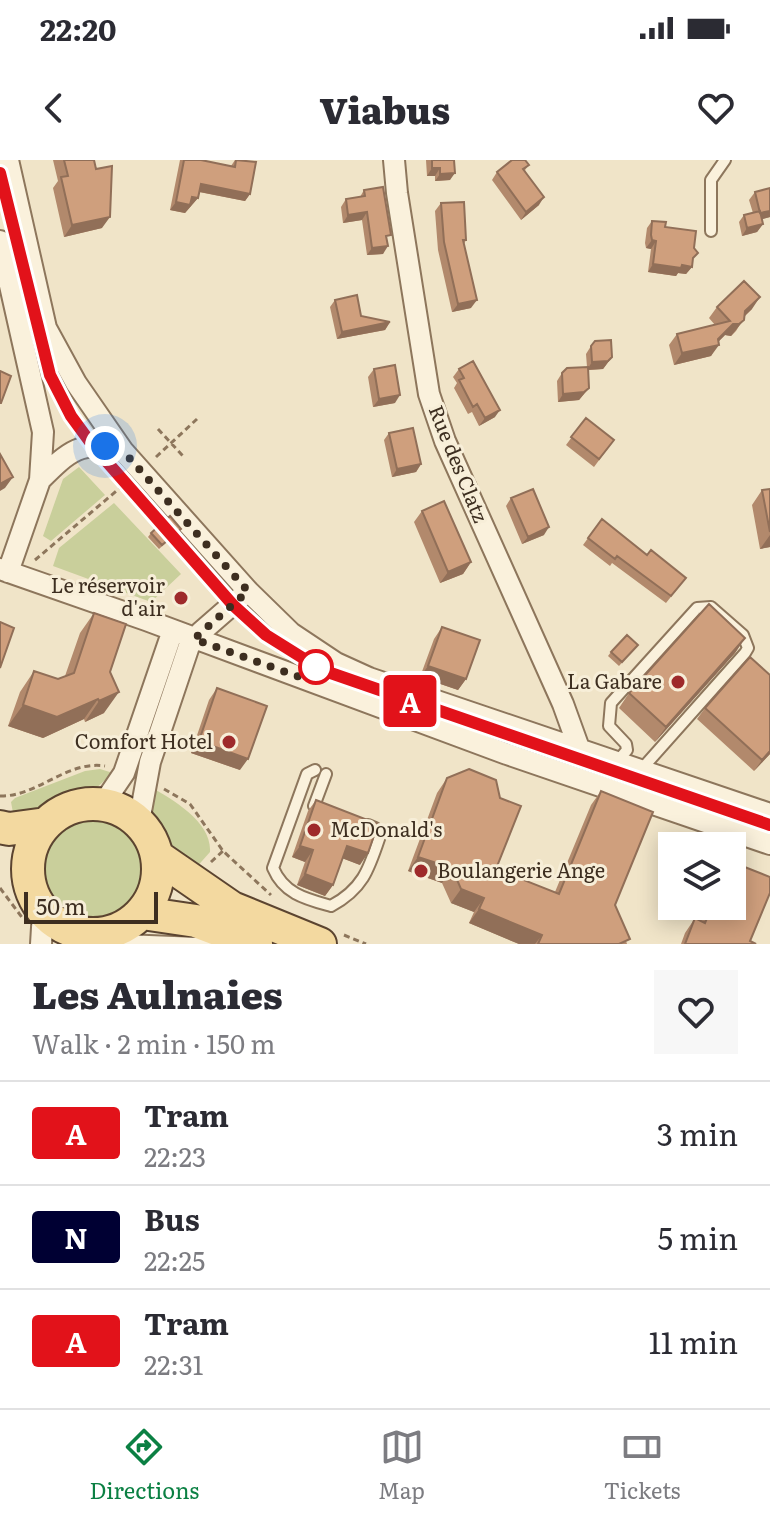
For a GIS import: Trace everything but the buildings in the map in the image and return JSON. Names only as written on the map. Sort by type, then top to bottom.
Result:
[{"type":"main road","points":[[0,863],[15,885],[34,897],[36,919],[56,922],[89,937],[126,925],[142,913],[153,896],[158,877],[158,857],[151,838],[139,822],[122,810],[103,804],[72,807],[46,824],[34,841],[28,861],[15,885]]},
{"type":"main road","points":[[0,827],[9,829],[46,824]]},
{"type":"main road","points":[[158,857],[191,883],[232,908],[330,939]]},
{"type":"main road","points":[[142,913],[196,921],[256,944]]},
{"type":"street","points":[[8,160],[46,328],[76,383],[123,451],[248,591],[291,633],[315,651],[353,672],[770,814]]},
{"type":"street","name":"Rue des Clatz","points":[[394,160],[429,394],[445,441],[563,704],[580,751]]},
{"type":"street","points":[[0,241],[43,432],[40,480],[7,566],[194,639],[507,754],[770,844]]},
{"type":"street","points":[[40,480],[65,455],[80,448],[105,446],[123,451]]},
{"type":"street","points":[[139,822],[146,782],[185,656],[194,639],[248,591]]},
{"type":"street","points":[[103,804],[124,773],[173,630]]},
{"type":"street","points":[[36,919],[41,944]]},
{"type":"lane","points":[[711,231],[711,180],[725,160]]},
{"type":"lane","points":[[616,763],[627,750],[626,744],[609,726],[611,703],[697,608],[711,607],[743,635],[748,648],[640,771]]},
{"type":"lane","points":[[326,810],[314,806],[320,772],[307,774],[273,868],[279,882],[299,897],[331,906],[351,895],[368,871],[380,836],[375,828],[350,819]]},
{"type":"lane","points":[[89,937],[225,944]]},
{"type":"path","points":[[154,458],[197,419]]},
{"type":"path","points":[[158,429],[183,456]]},
{"type":"path","points":[[7,566],[31,563],[135,475]]},
{"type":"path","points":[[0,796],[20,792],[82,766],[102,765],[124,773]]},
{"type":"path","points":[[146,782],[190,804],[223,851],[276,900]]},
{"type":"path","points":[[15,885],[36,919]]},
{"type":"path","points":[[330,939],[366,944]]},
{"type":"green space","points":[[79,467],[105,495],[51,541],[43,536],[63,479]]},
{"type":"green space","points":[[114,503],[181,574],[151,602],[53,566],[59,548]]},
{"type":"green space","points":[[100,769],[113,773],[94,790],[14,818],[11,802],[15,798],[85,771]]},
{"type":"green space","points":[[151,787],[190,813],[205,831],[210,852],[194,870],[161,834],[154,814]]},
{"type":"green space","points":[[95,815],[115,819],[133,830],[144,848],[148,868],[144,888],[133,906],[115,917],[95,921],[75,917],[57,906],[46,888],[42,868],[46,848],[57,830],[75,819]]},
{"type":"tram line","points":[[0,173],[42,350],[62,399],[87,438],[116,473],[254,623],[297,656],[322,670],[770,825]]},
{"type":"tram line","name":"A","points":[[0,173],[30,301],[57,392],[93,446],[125,484],[233,605],[266,635],[322,670],[770,825]]},
{"type":"place","name":"Le réservoir d'air","points":[[181,598]]},
{"type":"place","name":"La Gabare","points":[[678,682]]},
{"type":"place","name":"Comfort Hotel","points":[[229,742]]},
{"type":"place","name":"McDonald's","points":[[314,830]]},
{"type":"place","name":"Boulangerie Ange","points":[[421,871]]},
{"type":"route","points":[[105,446],[123,451],[248,591],[194,639],[308,680],[316,667]]}]
